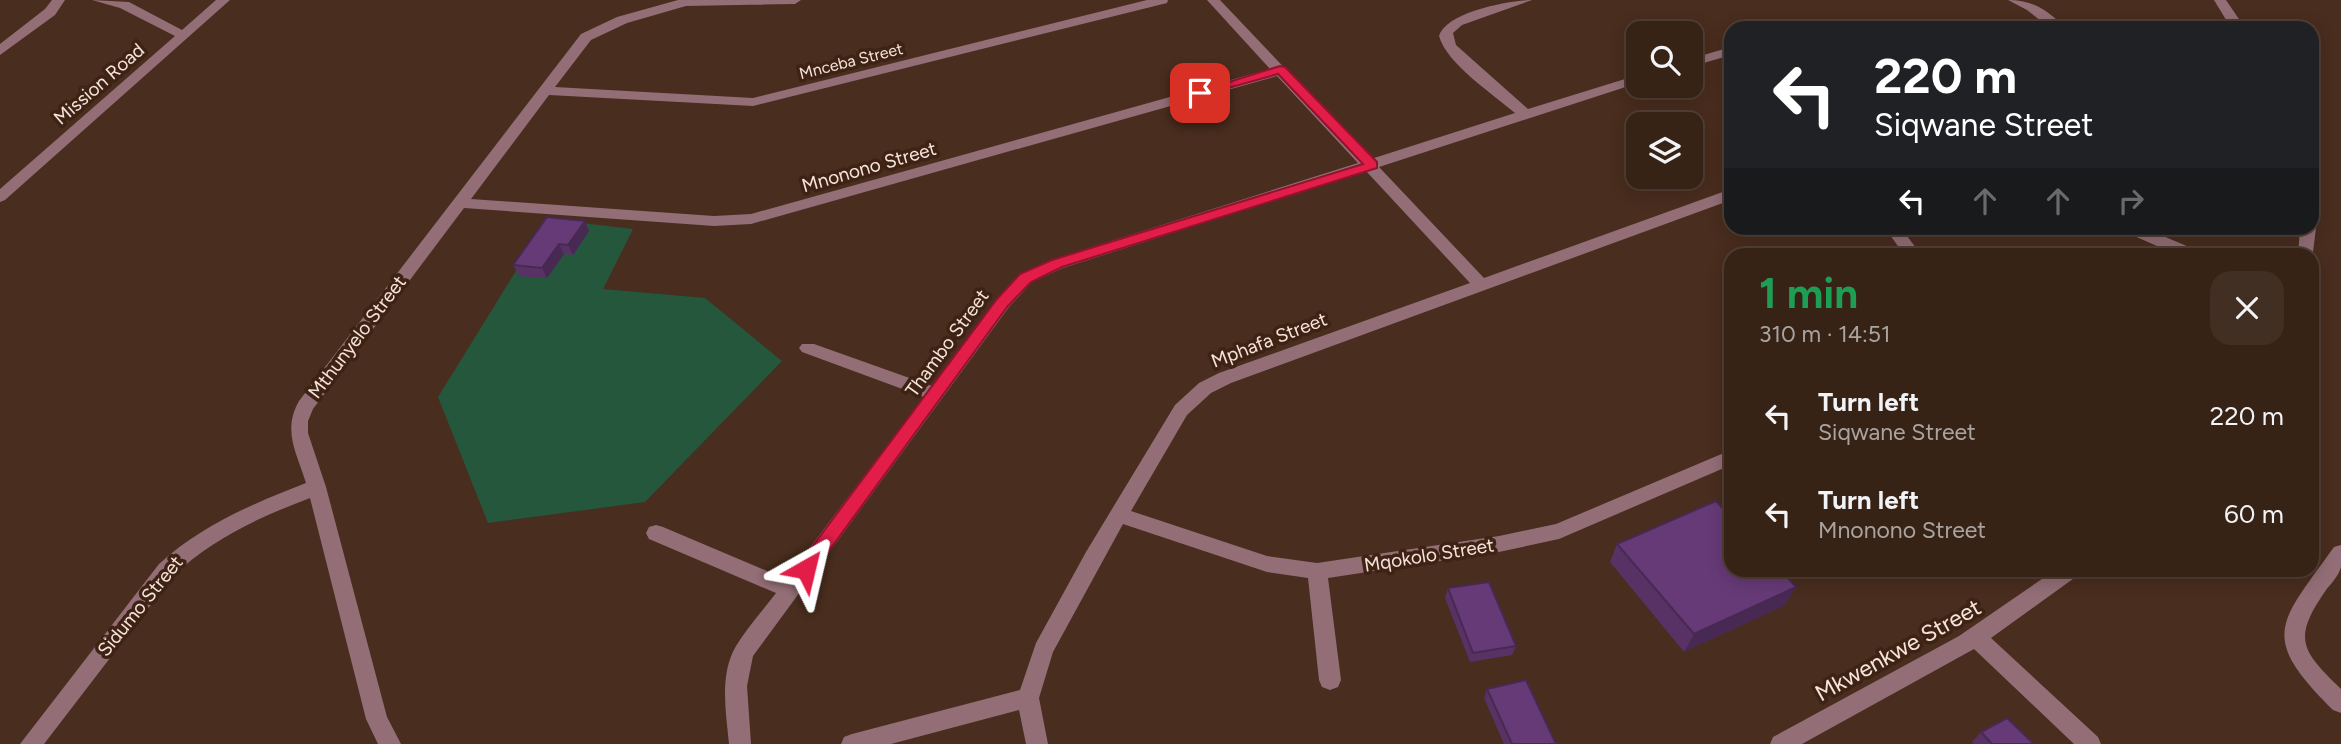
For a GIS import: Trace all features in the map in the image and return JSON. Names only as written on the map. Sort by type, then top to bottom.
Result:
[{"type":"street","points":[[0,51],[50,12],[59,0]]},
{"type":"street","points":[[98,0],[124,5],[183,35]]},
{"type":"street","name":"Mission Road","points":[[0,197],[224,0]]},
{"type":"street","name":"Mthunyelo Street","points":[[390,744],[377,719],[317,487],[299,433],[299,421],[306,406],[578,46],[602,27],[685,2],[795,0]]},
{"type":"street","name":"Mnceba Street","points":[[543,91],[753,103],[1162,0]]},
{"type":"street","points":[[1213,0],[1372,165],[1481,284]]},
{"type":"street","points":[[1526,0],[1457,22],[1448,27],[1446,34],[1446,41],[1456,54],[1526,115]]},
{"type":"street","points":[[2014,0],[2050,21]]},
{"type":"street","points":[[2220,0],[2234,21]]},
{"type":"street","points":[[1703,59],[1724,53]]},
{"type":"street","name":"Mnonono Street","points":[[458,203],[714,221],[751,219],[1280,70]]},
{"type":"street","name":"Thambo Street","points":[[740,744],[735,695],[737,669],[744,652],[1014,289],[1038,271],[1626,83]]},
{"type":"street","name":"Mphafa Street","points":[[1037,744],[1028,698],[1043,650],[1181,410],[1205,388],[1724,197]]},
{"type":"street","points":[[2148,235],[2177,248]]},
{"type":"street","points":[[808,348],[935,394]]},
{"type":"street","name":"Mqokolo Street","points":[[1120,515],[1267,564],[1317,571],[1486,546],[1559,531],[1724,460]]},
{"type":"street","name":"Sidumo Street","points":[[31,744],[166,570],[184,551],[222,526],[317,487]]},
{"type":"street","points":[[656,533],[790,590]]},
{"type":"street","points":[[2341,553],[2293,624],[2291,639],[2299,660],[2341,703]]},
{"type":"street","points":[[1317,571],[1330,680]]},
{"type":"street","name":"Mkwenkwe Street","points":[[1781,744],[1978,639],[2034,601],[2062,577]]},
{"type":"street","points":[[1978,639],[2090,744]]},
{"type":"street","points":[[852,744],[1028,698]]},
{"type":"green space","points":[[548,219],[633,229],[603,289],[705,298],[782,361],[645,502],[488,523],[438,397]]},
{"type":"building","points":[[547,217],[585,221],[568,245],[559,244],[542,268],[513,265]]},
{"type":"building","points":[[1716,501],[1724,510],[1724,577],[1787,577],[1796,587],[1694,634],[1617,544]]},
{"type":"building","points":[[1489,582],[1516,646],[1473,653],[1448,588]]},
{"type":"building","points":[[1526,680],[1556,744],[1512,744],[1487,689]]},
{"type":"building","points":[[2007,718],[2034,744],[1992,744],[1981,732]]},
{"type":"route","points":[[806,569],[1003,303],[1026,278],[1057,264],[1372,165],[1280,70],[1200,93]]}]
